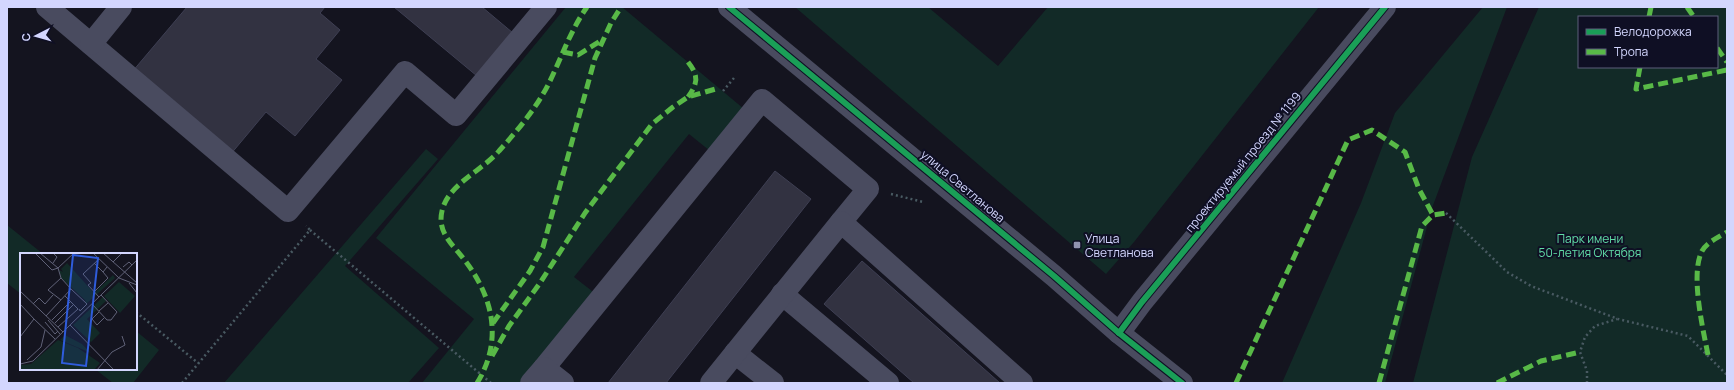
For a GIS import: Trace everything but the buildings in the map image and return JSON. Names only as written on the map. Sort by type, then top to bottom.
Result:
[{"type":"street","points":[[47,7],[288,211],[405,72],[456,115],[546,7]]},
{"type":"street","points":[[90,44],[121,7]]},
{"type":"street","name":"проектируемый проезд № 1199","points":[[1119,333],[1142,302],[1385,7]]},
{"type":"street","name":"улица Светланова","points":[[742,11],[1119,333],[1182,383]]},
{"type":"street","points":[[563,383],[537,376],[762,100],[868,189],[711,383]]},
{"type":"street","points":[[841,222],[1022,383]]},
{"type":"street","points":[[782,294],[888,383]]},
{"type":"street","points":[[735,353],[773,383]]},
{"type":"path","points":[[723,91],[734,78]]},
{"type":"path","points":[[868,189],[923,202]]},
{"type":"path","points":[[288,211],[491,383]]},
{"type":"path","points":[[1446,213],[1507,272],[1531,286],[1618,319],[1688,336],[1727,374]]},
{"type":"path","points":[[182,383],[310,230]]},
{"type":"path","points":[[137,313],[198,363]]},
{"type":"path","points":[[1587,383],[1587,371],[1580,352],[1585,337],[1595,326],[1618,319]]},
{"type":"green space","points":[[566,7],[622,7],[750,114],[715,155],[689,134],[574,277],[601,298],[531,383],[422,383],[474,319],[376,238]]},
{"type":"green space","points":[[795,7],[928,7],[998,66],[1048,7],[1319,7],[1134,242],[1106,274]]},
{"type":"green space","points":[[1483,7],[1507,7],[1432,208],[1385,383],[1282,383],[1361,203],[1395,113]]},
{"type":"green space","name":"Парк имени 50-летия Октября","points":[[1539,7],[1727,7],[1727,383],[1413,383],[1472,157]]},
{"type":"green space","points":[[426,149],[438,159],[345,266],[439,348],[408,383],[224,383]]},
{"type":"green space","points":[[7,225],[42,253],[20,253],[20,293],[7,283]]},
{"type":"green space","points":[[137,332],[159,350],[133,383],[113,383],[96,370],[137,370]]},
{"type":"marked path","points":[[477,383],[485,367],[490,351],[492,335],[488,304],[474,273],[446,237],[442,225],[442,211],[445,201],[458,185],[492,158],[532,112],[548,85],[571,35],[587,7]]},
{"type":"marked path","points":[[493,323],[530,271],[543,247],[595,58],[611,23],[621,7]]},
{"type":"marked path","points":[[1649,16],[1651,7]]},
{"type":"marked path","points":[[1687,7],[1693,16]]},
{"type":"marked path","points":[[563,52],[578,55],[602,40]]},
{"type":"marked path","points":[[1718,49],[1727,62]]},
{"type":"marked path","points":[[688,62],[694,71],[696,80],[694,88],[688,97]]},
{"type":"marked path","points":[[1640,68],[1636,89],[1727,70]]},
{"type":"marked path","points":[[492,356],[509,326],[540,283],[585,213],[652,124],[688,97],[719,88]]},
{"type":"marked path","points":[[1236,383],[1348,140],[1372,130],[1405,152],[1419,189],[1433,215]]},
{"type":"marked path","points":[[1379,383],[1422,226],[1433,215],[1446,213]]},
{"type":"marked path","points":[[1708,355],[1701,317],[1697,287],[1697,273],[1699,261],[1704,248],[1713,240],[1727,232]]},
{"type":"marked path","points":[[1497,383],[1541,361],[1580,352]]},
{"type":"cycle path","points":[[729,7],[1054,276],[1119,333],[1182,383]]},
{"type":"cycle path","points":[[1119,333],[1142,302],[1385,7]]},
{"type":"place","name":"Улица Светланова","points":[[1077,245]]}]
